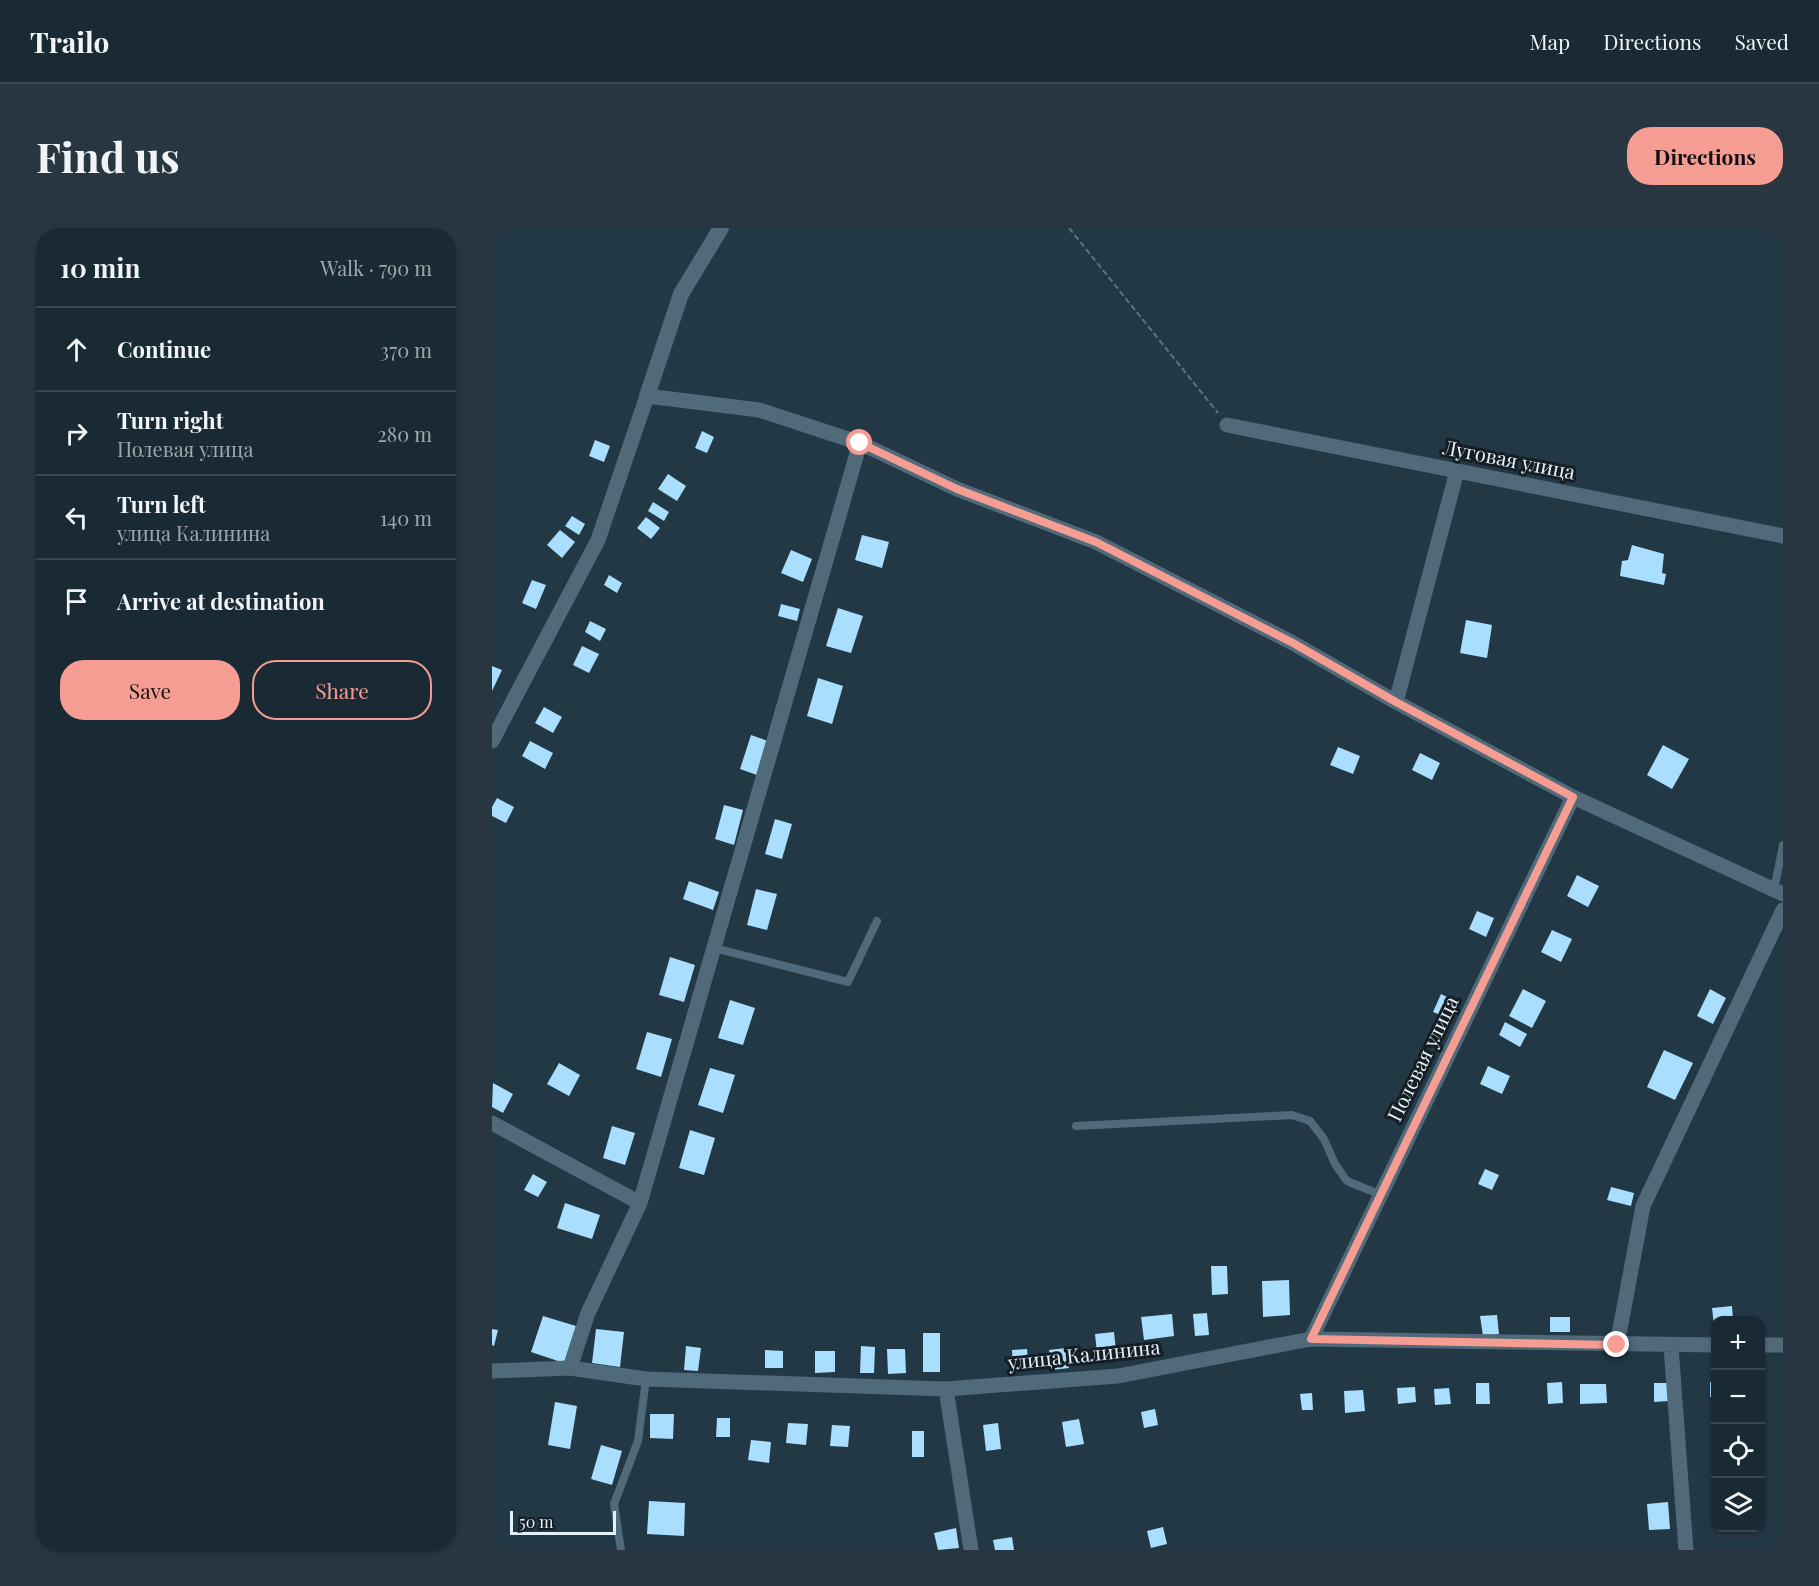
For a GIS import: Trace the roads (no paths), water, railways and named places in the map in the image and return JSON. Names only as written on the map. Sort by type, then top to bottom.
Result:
[{"type":"street","points":[[492,741],[598,540],[681,294],[721,228]]},
{"type":"street","points":[[647,396],[759,410],[860,443],[957,489],[1096,542],[1293,643],[1396,702],[1573,797],[1778,892]]},
{"type":"street","name":"Луговая улица","points":[[1227,425],[1783,536]]},
{"type":"street","points":[[570,1368],[588,1312],[640,1203],[860,443]]},
{"type":"street","points":[[1396,702],[1457,471]]},
{"type":"street","name":"Полевая улица","points":[[1311,1339],[1573,797]]},
{"type":"street","points":[[1617,1345],[1643,1206],[1783,910]]},
{"type":"street","points":[[492,1123],[640,1203]]},
{"type":"street","name":"улица Калинина","points":[[492,1371],[570,1368],[646,1379],[946,1389],[1118,1376],[1311,1339],[1711,1345]]},
{"type":"street","points":[[1765,1345],[1783,1345]]},
{"type":"street","points":[[1671,1346],[1686,1550]]},
{"type":"street","points":[[946,1389],[971,1550]]},
{"type":"lane","points":[[1778,892],[1783,845]]},
{"type":"lane","points":[[714,948],[848,982],[877,921]]},
{"type":"lane","points":[[1076,1126],[1292,1115],[1310,1121],[1324,1139],[1335,1164],[1347,1181],[1381,1195]]},
{"type":"lane","points":[[621,1550],[614,1504],[638,1441],[646,1379]]}]
